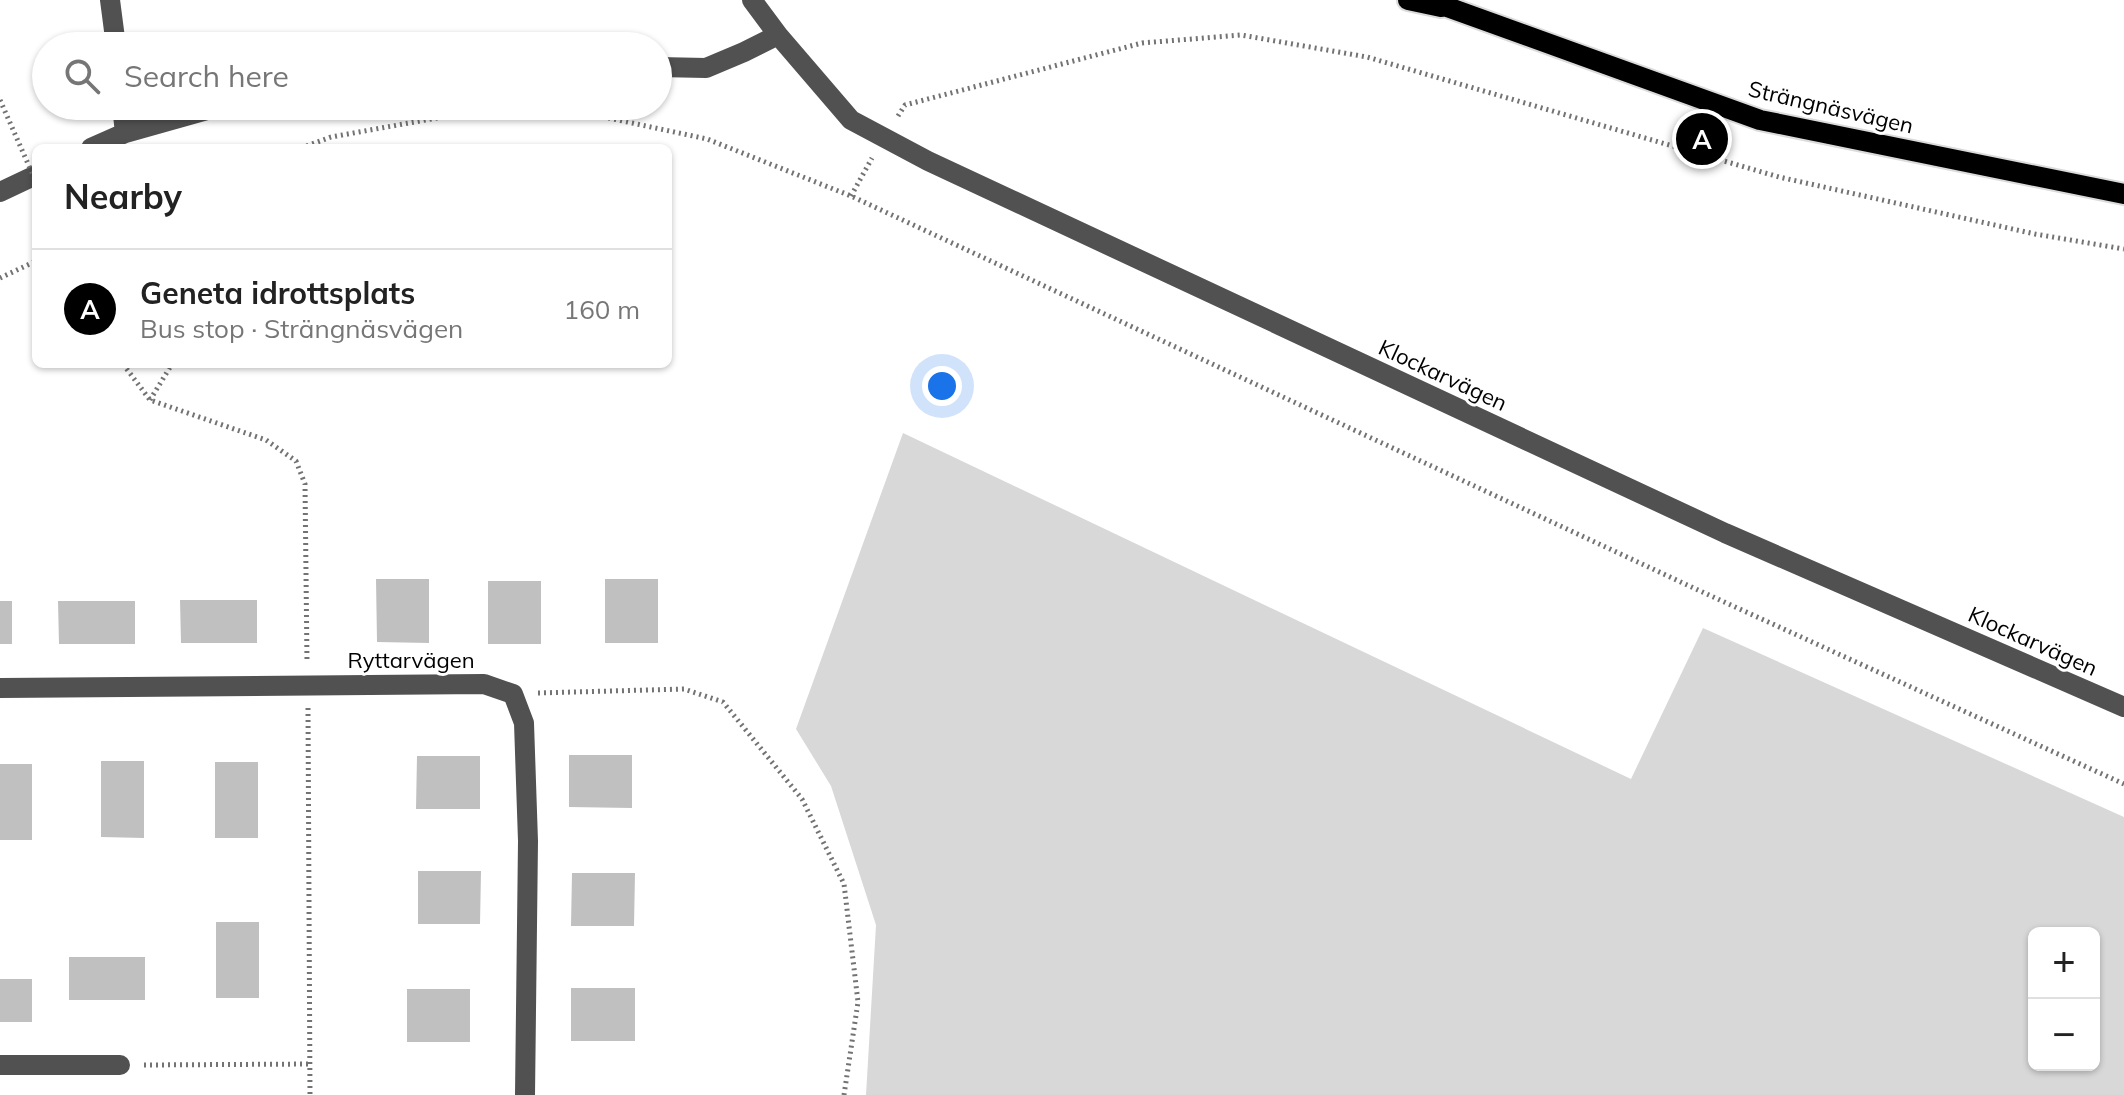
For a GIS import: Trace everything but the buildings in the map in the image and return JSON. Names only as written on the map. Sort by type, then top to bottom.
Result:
[{"type":"main road","name":"Strängnäsvägen","points":[[1408,0],[1436,4],[1760,120],[2124,194]]},
{"type":"street","name":"Klockarvägen","points":[[752,0],[851,120],[884,138],[997,194],[1725,533],[2124,707]]},
{"type":"street","name":"Klockarvägen","points":[[764,0],[778,35]]},
{"type":"street","points":[[106,4],[113,32]]},
{"type":"street","points":[[672,67],[706,68],[778,35]]},
{"type":"street","points":[[124,120],[125,133]]},
{"type":"street","points":[[100,144],[125,133],[171,120]]},
{"type":"street","points":[[0,192],[32,177]]},
{"type":"street","name":"Ryttarvägen","points":[[0,688],[484,684],[513,694]]},
{"type":"street","points":[[513,694],[524,723],[528,826],[525,1095]]},
{"type":"street","points":[[0,1065],[120,1065]]},
{"type":"path","points":[[851,196],[905,105],[1142,43],[1241,35],[1367,57],[1779,177],[2035,234],[2124,249]]},
{"type":"path","points":[[0,100],[32,173]]},
{"type":"path","points":[[312,144],[331,137],[426,120]]},
{"type":"path","points":[[618,120],[707,139],[851,196],[1712,597],[2124,784]]},
{"type":"path","points":[[0,278],[32,263]]},
{"type":"path","points":[[126,368],[150,400],[266,440],[296,461],[305,484],[310,1095]]},
{"type":"path","points":[[150,400],[170,368]]},
{"type":"path","points":[[513,694],[684,689],[723,702],[802,799],[844,884],[858,1002],[844,1095]]},
{"type":"path","points":[[120,1065],[311,1064]]},
{"type":"shaded area","points":[[903,433],[1631,779],[1703,628],[2124,817],[2124,1095],[866,1095],[876,925],[831,786],[796,729]]},
{"type":"place","name":"Geneta idrottsplats","points":[[1702,139]]}]
